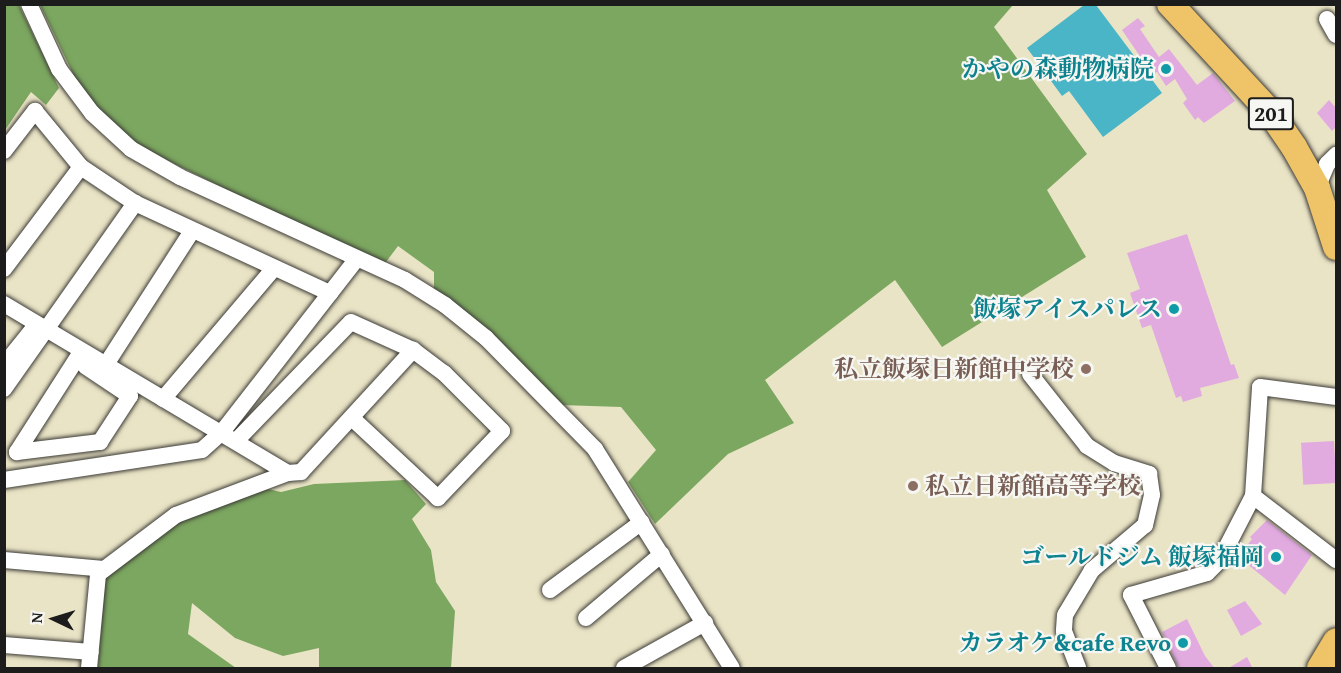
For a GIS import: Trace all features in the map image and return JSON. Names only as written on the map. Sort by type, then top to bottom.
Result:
[{"type":"highway","name":"201","points":[[1170,4],[1270,112],[1327,180],[1336,247]]},
{"type":"highway","points":[[1320,669],[1336,641]]},
{"type":"street","points":[[29,4],[59,69],[92,113],[131,149],[180,177],[356,260],[405,280],[445,305],[486,338],[595,449],[732,669]]},
{"type":"street","points":[[1327,19],[1336,35]]},
{"type":"street","points":[[4,151],[35,111],[81,167],[135,203],[330,293]]},
{"type":"street","points":[[1327,180],[1328,164],[1336,155]]},
{"type":"street","points":[[4,269],[81,167]]},
{"type":"street","points":[[4,389],[40,328],[135,203]]},
{"type":"street","points":[[105,366],[192,231]]},
{"type":"street","points":[[229,437],[330,293],[356,260]]},
{"type":"street","points":[[163,399],[274,268]]},
{"type":"street","points":[[4,304],[40,328],[78,356],[130,396],[100,442],[17,452],[78,356]]},
{"type":"street","points":[[4,480],[193,454],[229,437],[351,322],[413,350],[444,373],[502,431],[438,498],[352,418]]},
{"type":"street","points":[[4,365],[40,328]]},
{"type":"street","points":[[4,645],[90,660],[98,574],[176,515],[288,473],[301,472],[413,350]]},
{"type":"street","points":[[78,356],[105,366],[288,473]]},
{"type":"street","points":[[1030,374],[1087,446],[1114,463],[1149,474],[1152,495],[1145,525],[1092,570],[1065,615],[1064,631],[1078,669]]},
{"type":"street","points":[[1168,669],[1131,595],[1207,573],[1220,560],[1253,496],[1260,387],[1336,397]]},
{"type":"street","points":[[1253,496],[1336,560]]},
{"type":"street","points":[[550,590],[642,522]]},
{"type":"street","points":[[586,618],[662,554]]},
{"type":"street","points":[[4,561],[104,569]]},
{"type":"street","points":[[624,669],[705,623]]},
{"type":"green space","points":[[5,4],[19,5],[59,88],[46,105],[31,92],[5,130]]},
{"type":"green space","points":[[40,5],[1013,5],[994,27],[1087,154],[1047,190],[1086,257],[942,347],[895,280],[765,380],[794,423],[728,454],[655,524],[628,482],[656,450],[621,407],[561,405],[434,290],[434,272],[398,246],[383,266],[136,145],[100,113],[77,82]]},
{"type":"green space","points":[[405,480],[426,504],[412,519],[431,550],[436,582],[455,611],[451,668],[319,668],[319,648],[283,656],[235,638],[192,603],[188,634],[236,668],[98,668],[105,578],[176,522],[268,489],[281,492],[314,484]]},
{"type":"water","points":[[1084,5],[1096,5],[1162,93],[1103,137],[1069,91],[1062,96],[1027,48]]},
{"type":"building","points":[[1138,18],[1145,26],[1140,29],[1159,57],[1169,49],[1197,85],[1213,73],[1235,101],[1204,123],[1198,117],[1195,120],[1183,103],[1187,99],[1175,79],[1166,86],[1157,72],[1152,74],[1122,30]]},
{"type":"building","points":[[1329,100],[1336,108],[1336,127],[1332,131],[1317,113]]},
{"type":"building","name":"飯塚アイスパレス","points":[[1187,234],[1231,365],[1234,364],[1239,378],[1200,388],[1202,396],[1183,402],[1181,396],[1176,398],[1151,325],[1142,328],[1130,293],[1140,289],[1127,253]]},
{"type":"building","points":[[1334,441],[1336,483],[1303,485],[1301,443]]},
{"type":"building","name":"ゴールドジム 飯塚福岡","points":[[1267,520],[1312,555],[1285,595],[1241,559],[1248,551],[1245,548],[1252,539],[1250,537]]},
{"type":"building","points":[[1245,601],[1262,624],[1241,636],[1227,610]]},
{"type":"building","name":"カラオケ&cafe Revo","points":[[1187,619],[1205,656],[1215,669],[1179,669],[1162,632]]},
{"type":"building","points":[[1247,657],[1253,669],[1227,669]]},
{"type":"place","name":"かやの森動物病院","points":[[1166,69]]},
{"type":"place","name":"飯塚アイスパレス","points":[[1174,309]]},
{"type":"place","name":"私立飯塚日新館中学校","points":[[1086,369]]},
{"type":"place","name":"私立日新館高等学校","points":[[913,486]]},
{"type":"place","name":"ゴールドジム 飯塚福岡","points":[[1276,557]]},
{"type":"place","name":"カラオケ&cafe Revo","points":[[1183,643]]}]
